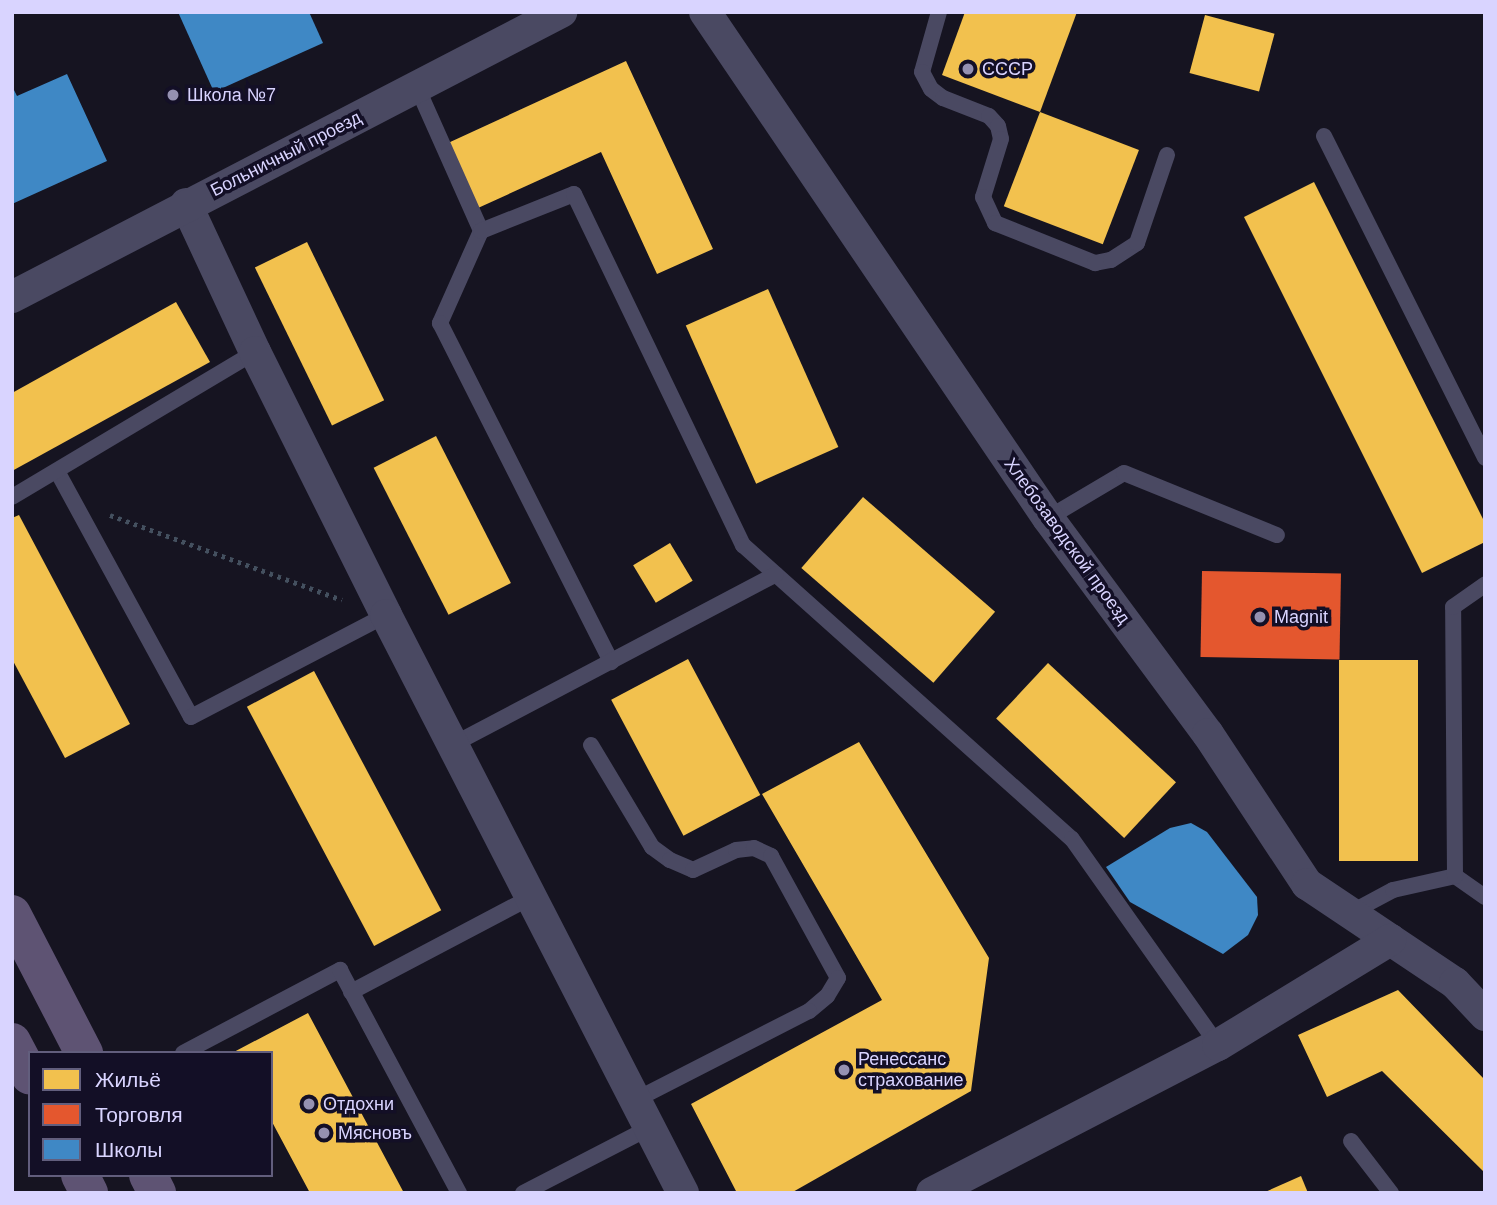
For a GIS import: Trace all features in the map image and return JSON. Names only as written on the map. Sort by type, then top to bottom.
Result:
[{"type":"main road","points":[[12,914],[83,1051]]},
{"type":"main road","points":[[12,1042],[28,1072]]},
{"type":"main road","points":[[80,1177],[89,1193]]},
{"type":"main road","points":[[149,1177],[157,1193]]},
{"type":"street","name":"Больничный проезд","points":[[12,297],[186,204],[561,12]]},
{"type":"street","name":"Хлебозаводской проезд","points":[[705,12],[1048,518],[1208,734],[1307,884],[1455,983],[1485,1015]]},
{"type":"street","points":[[186,204],[255,352],[386,615],[683,1193]]},
{"type":"street","points":[[932,1193],[1218,1045],[1390,940]]},
{"type":"lane","points":[[939,12],[922,72],[931,89],[943,98],[989,116],[998,126],[1001,139],[983,197],[995,223],[1095,263],[1111,260],[1137,243],[1167,155]]},
{"type":"lane","points":[[417,88],[481,232]]},
{"type":"lane","points":[[1324,136],[1485,458]]},
{"type":"lane","points":[[611,662],[440,323],[481,232],[574,194],[743,545],[1072,839],[1218,1045]]},
{"type":"lane","points":[[12,497],[255,352]]},
{"type":"lane","points":[[57,471],[191,717],[386,615]]},
{"type":"lane","points":[[1048,518],[1124,472],[1277,535]]},
{"type":"lane","points":[[452,745],[776,574]]},
{"type":"lane","points":[[1455,876],[1452,607],[1485,585]]},
{"type":"lane","points":[[591,745],[652,847],[670,860],[693,870],[736,850],[754,848],[771,856],[838,978],[827,996],[809,1011],[635,1100]]},
{"type":"lane","points":[[1350,913],[1393,890],[1455,876],[1485,897]]},
{"type":"lane","points":[[351,992],[531,897]]},
{"type":"lane","points":[[187,1051],[340,970],[459,1193]]},
{"type":"lane","points":[[523,1193],[649,1128]]},
{"type":"lane","points":[[1351,1142],[1391,1193]]},
{"type":"path","points":[[76,503],[386,615]]},
{"type":"building: Жильё","points":[[965,12],[1077,12],[1040,112],[942,75]]},
{"type":"building: Жильё","points":[[1205,15],[1275,34],[1259,92],[1189,73]]},
{"type":"building: Жильё","points":[[626,61],[713,249],[657,274],[601,152],[478,208],[448,143]]},
{"type":"building: Жильё","points":[[1040,112],[1139,150],[1103,244],[1004,206]]},
{"type":"building: Жильё","points":[[1314,182],[1485,523],[1485,542],[1422,573],[1244,217]]},
{"type":"building: Жильё","points":[[307,242],[384,400],[332,426],[255,267]]},
{"type":"building: Жильё","points":[[768,289],[838,447],[756,484],[686,326]]},
{"type":"building: Жильё","points":[[176,302],[210,362],[12,471],[12,393]]},
{"type":"building: Жильё","points":[[436,436],[511,583],[449,615],[374,468]]},
{"type":"building: Жильё","points":[[863,497],[995,612],[933,683],[801,568]]},
{"type":"building: Жильё","points":[[19,515],[130,724],[65,758],[12,659],[12,518]]},
{"type":"building: Жильё","points":[[670,543],[693,581],[656,603],[633,565]]},
{"type":"building: Жильё","points":[[688,659],[760,795],[683,836],[611,700]]},
{"type":"building: Жильё","points":[[1339,660],[1418,660],[1418,861],[1339,861]]},
{"type":"building: Жильё","points":[[1048,663],[1176,782],[1124,838],[996,719]]},
{"type":"building: Жильё","points":[[314,671],[441,910],[374,946],[247,707]]},
{"type":"building: Жильё","points":[[859,742],[989,958],[971,1091],[791,1193],[737,1193],[691,1104],[882,1000],[762,794]]},
{"type":"building: Жильё","points":[[1398,990],[1485,1080],[1485,1173],[1382,1071],[1327,1097],[1298,1035]]},
{"type":"building: Жильё","points":[[308,1013],[404,1193],[310,1193],[273,1124],[273,1051],[236,1051]]},
{"type":"building: Жильё","points":[[1301,1176],[1308,1193],[1263,1193]]},
{"type":"building: Торговля","points":[[1202,571],[1341,573],[1339,659],[1200,657]]},
{"type":"building: Школы","points":[[178,12],[309,12],[323,43],[214,92]]},
{"type":"building: Школы","points":[[67,74],[107,161],[12,204],[12,86],[17,96]]},
{"type":"building: Школы","points":[[1191,823],[1207,832],[1257,897],[1258,915],[1248,935],[1223,954],[1130,902],[1106,867],[1170,828]]},
{"type":"place","name":"СССР","points":[[968,69]]},
{"type":"place","name":"Школа №7","points":[[173,95]]},
{"type":"place","name":"Magnit","points":[[1260,617]]},
{"type":"place","name":"Ренессанс страхование","points":[[844,1070]]},
{"type":"place","name":"Отдохни","points":[[309,1104]]},
{"type":"place","name":"Мясновъ","points":[[324,1133]]}]
